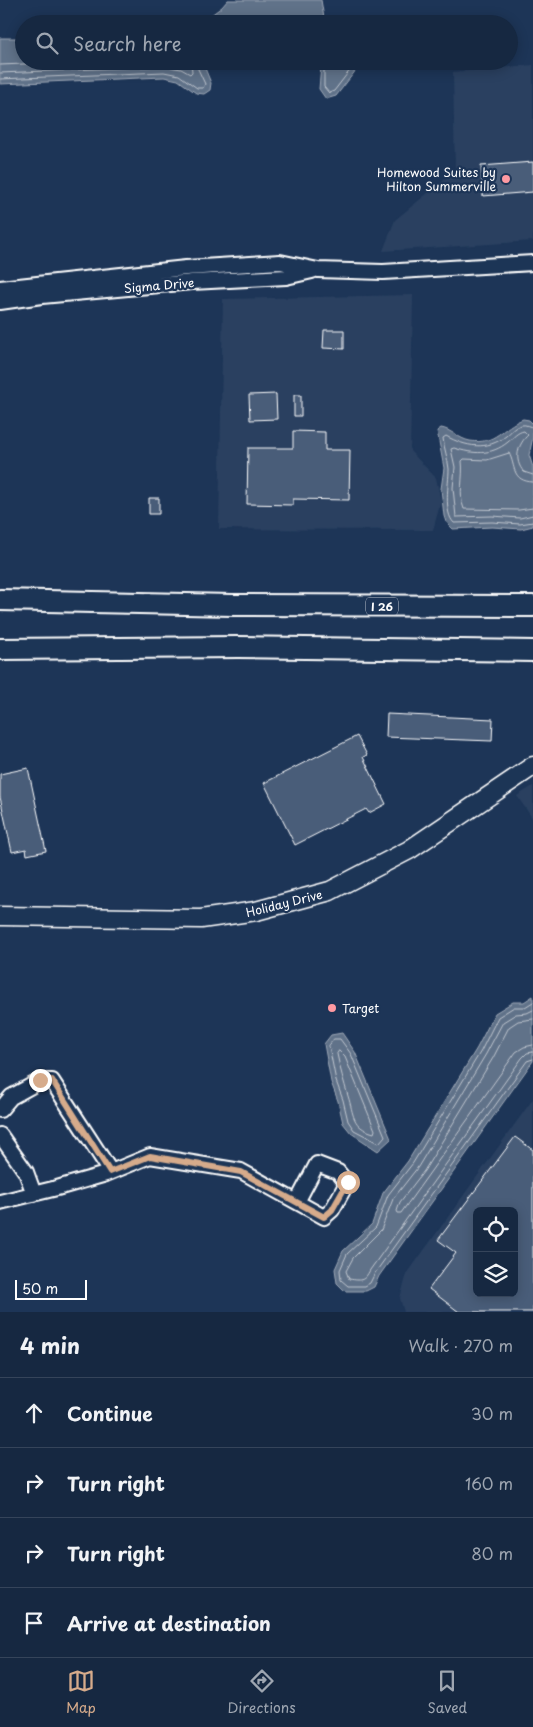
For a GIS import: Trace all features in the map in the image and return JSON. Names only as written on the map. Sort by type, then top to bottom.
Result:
[{"type":"highway","name":"I 26","points":[[0,600],[232,605],[533,606]]},
{"type":"highway","points":[[0,649],[238,648],[533,651]]},
{"type":"main road","name":"Holiday Drive","points":[[0,916],[201,918],[256,911],[330,891],[409,850],[533,766]]},
{"type":"street","name":"Sigma Drive","points":[[0,288],[186,268],[280,262],[318,270],[383,272],[533,263]]},
{"type":"street","name":"Sigma Drive","points":[[0,302],[42,296],[192,282],[286,277],[318,270]]},
{"type":"street","points":[[0,1110],[11,1097],[40,1080],[52,1080],[110,1172]]},
{"type":"street","points":[[0,1135],[26,1172],[34,1194]]},
{"type":"street","points":[[0,1202],[110,1172],[150,1156],[241,1172],[297,1202]]},
{"type":"shaded area","points":[[533,65],[533,241],[383,251],[395,220],[455,171],[453,72],[518,70],[518,66]]},
{"type":"shaded area","points":[[413,295],[410,451],[436,478],[441,501],[433,530],[219,529],[223,299]]},
{"type":"shaded area","points":[[533,786],[533,819],[517,796]]},
{"type":"shaded area","points":[[533,1099],[533,1312],[404,1312],[400,1298],[407,1274]]},
{"type":"water","points":[[228,0],[321,0],[324,15],[211,15]]},
{"type":"water","points":[[0,38],[15,38],[15,70],[206,70],[211,83],[210,90],[204,94],[196,93],[178,80],[164,77],[0,84]]},
{"type":"water","points":[[321,70],[356,70],[336,96],[326,99],[319,89]]},
{"type":"water","points":[[523,419],[529,420],[533,424],[533,437],[529,455],[533,467],[533,526],[521,529],[492,527],[453,529],[446,522],[444,516],[441,489],[444,468],[437,431],[441,428],[466,440],[479,442],[493,438]]},
{"type":"water","points":[[533,996],[533,1061],[379,1276],[374,1287],[366,1291],[345,1291],[337,1283],[335,1269],[343,1251],[372,1224],[383,1193],[408,1161],[477,1048],[495,1013],[513,1002],[524,1002]]},
{"type":"water","points":[[342,1033],[355,1052],[391,1139],[378,1151],[351,1133],[343,1123],[331,1082],[324,1044],[331,1035]]},
{"type":"building","points":[[533,162],[533,192],[483,196],[481,166]]},
{"type":"building","points":[[324,330],[344,330],[344,349],[323,348]]},
{"type":"building","points":[[276,394],[277,419],[250,420],[249,395]]},
{"type":"building","points":[[294,395],[301,395],[301,416],[294,416]]},
{"type":"building","points":[[293,431],[325,432],[325,450],[350,450],[349,500],[293,499],[293,505],[247,504],[248,448],[293,448]]},
{"type":"building","points":[[149,498],[159,498],[159,514],[149,514]]},
{"type":"building","points":[[387,714],[493,719],[492,741],[386,737]]},
{"type":"building","points":[[357,736],[367,755],[363,757],[386,804],[369,813],[366,809],[295,845],[264,783]]},
{"type":"building","points":[[28,768],[46,851],[27,855],[26,849],[12,852],[0,797],[0,774]]},
{"type":"building","points":[[515,1137],[533,1150],[533,1312],[459,1312],[429,1289],[456,1253],[438,1240]]},
{"type":"place","name":"Homewood Suites by Hilton Summerville","points":[[506,179]]},
{"type":"place","name":"Target","points":[[332,1008]]},
{"type":"route","points":[[40,1080],[52,1080],[110,1172],[150,1156],[241,1172],[324,1217],[332,1210],[348,1182]]}]
